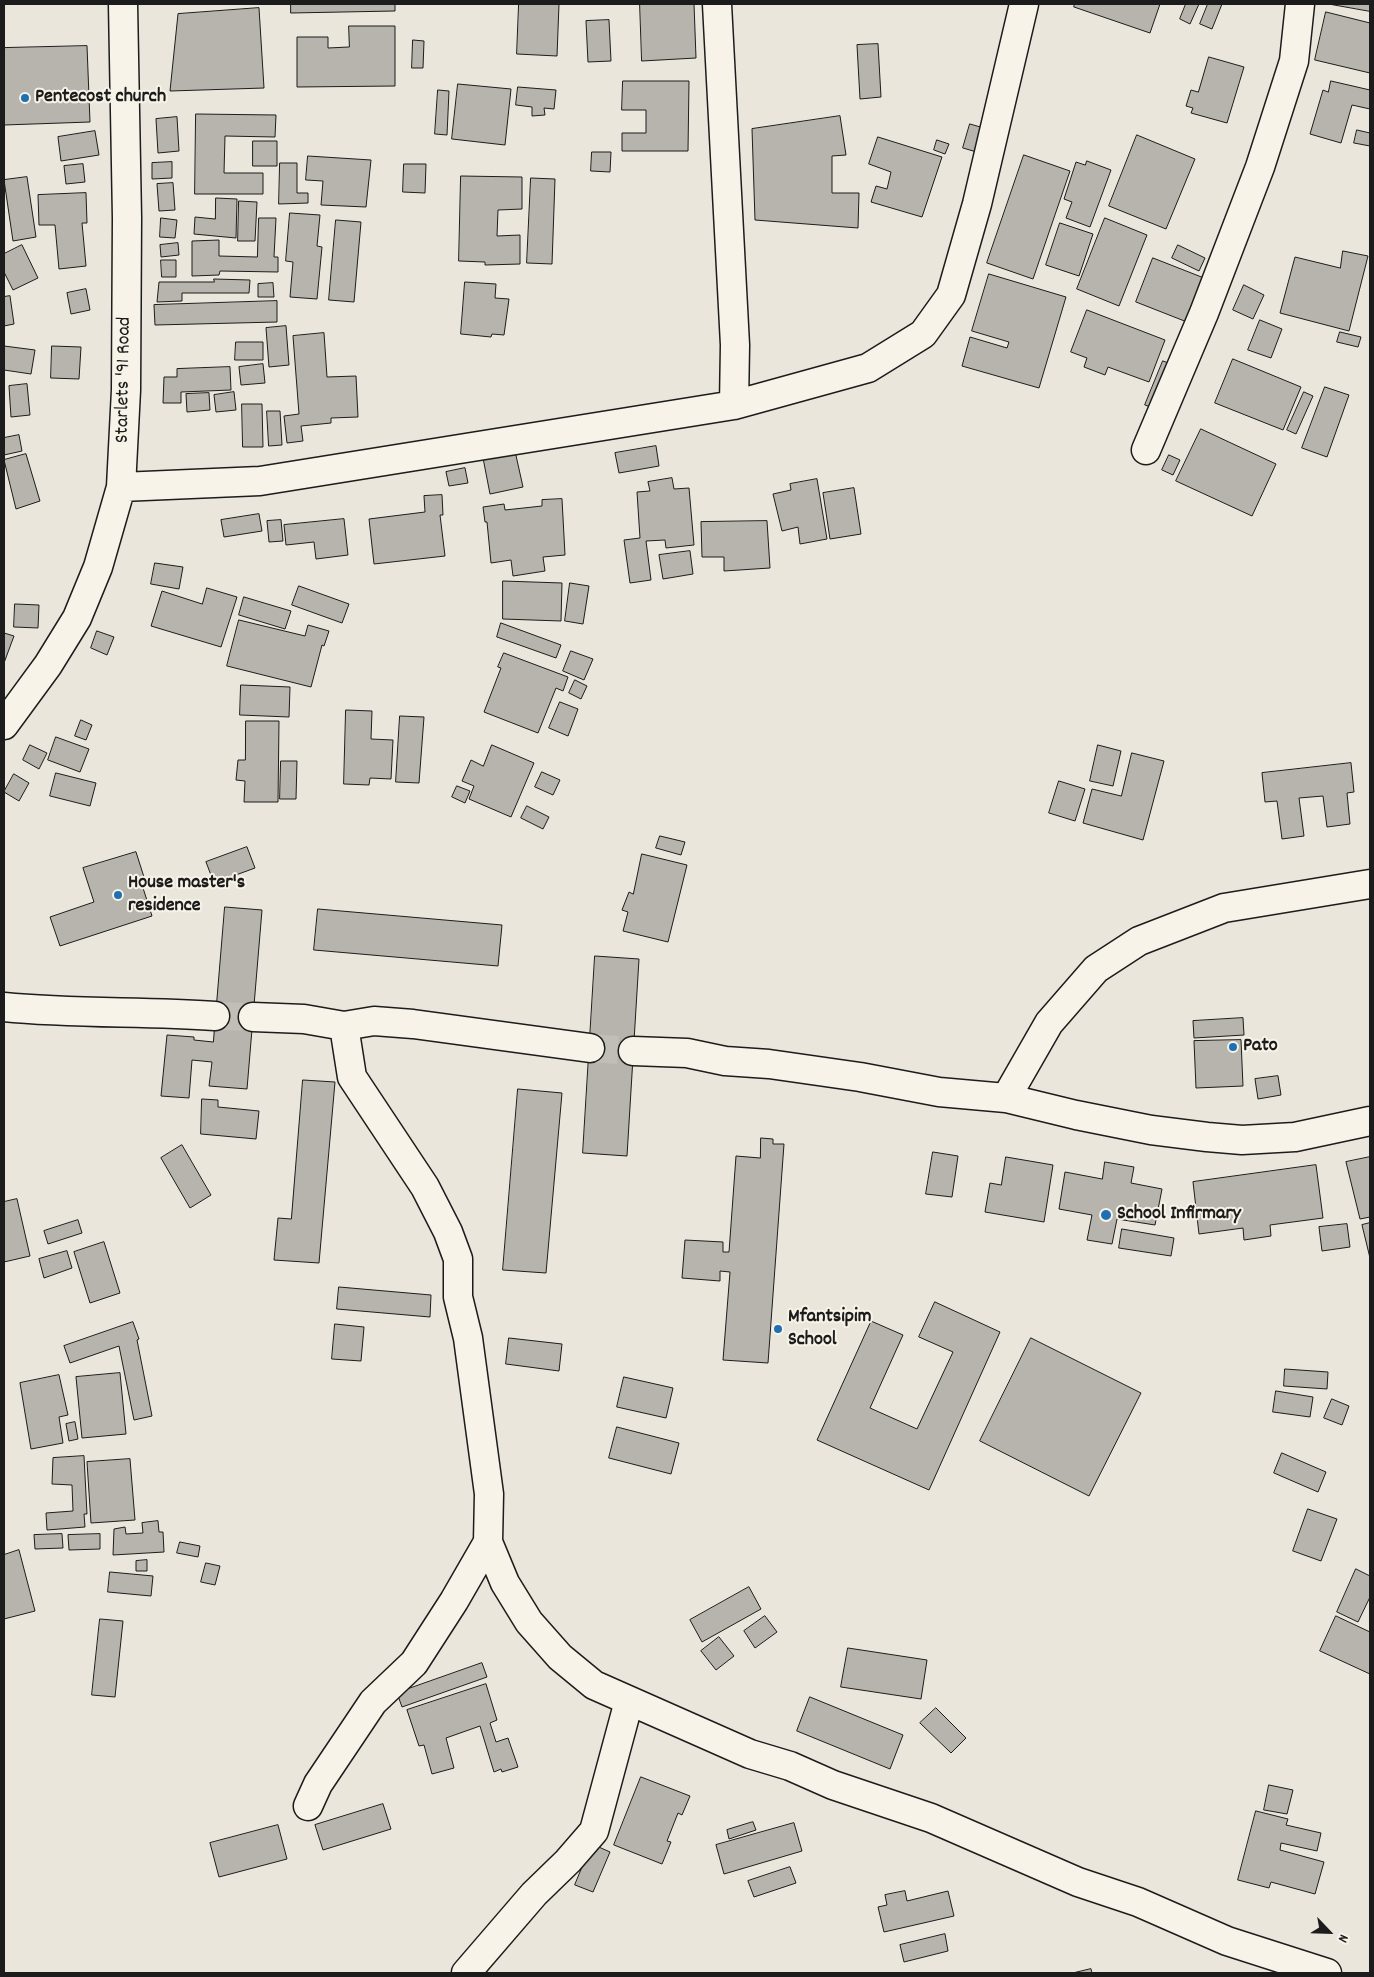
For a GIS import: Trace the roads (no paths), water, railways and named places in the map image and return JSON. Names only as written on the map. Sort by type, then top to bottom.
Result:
[{"type":"street","name":"Starlets '91 Road","points":[[4,725],[48,665],[77,618],[98,567],[121,487],[126,390],[127,218],[123,4]]},
{"type":"street","points":[[717,4],[734,345],[734,405]]},
{"type":"street","points":[[121,487],[260,481],[734,405],[868,368],[923,334],[951,295],[977,204],[1024,4]]},
{"type":"street","points":[[1146,450],[1204,313],[1260,167],[1294,61],[1300,4]]},
{"type":"street","points":[[1006,1098],[1049,1023],[1096,969],[1139,941],[1224,908],[1370,884]]},
{"type":"street","points":[[4,1007],[40,1011],[127,1011],[215,1016]]},
{"type":"street","points":[[253,1017],[304,1019],[344,1026],[374,1021],[393,1022],[590,1048]]},
{"type":"street","points":[[344,1026],[352,1078],[424,1187],[448,1232],[458,1259],[458,1297],[468,1338],[489,1494],[488,1542],[505,1583],[528,1622],[560,1657],[594,1685],[750,1754],[790,1766],[832,1785],[931,1818],[1078,1882],[1138,1902],[1227,1941],[1327,1973]]},
{"type":"street","points":[[633,1051],[687,1054],[725,1061],[769,1064],[860,1077],[939,1092],[1006,1098],[1076,1115],[1151,1130],[1242,1140],[1295,1137],[1370,1121]]},
{"type":"street","points":[[308,1806],[318,1784],[373,1702],[414,1663],[454,1601],[488,1542]]},
{"type":"street","points":[[466,1973],[534,1894],[568,1861],[594,1831],[629,1701]]},
{"type":"tunnel","points":[[215,1016],[253,1017]]},
{"type":"tunnel","points":[[590,1048],[633,1051]]},
{"type":"place","name":"Pentecost church","points":[[25,98]]},
{"type":"place","name":"House master's residence","points":[[118,895]]},
{"type":"place","name":"Pato","points":[[1233,1047]]},
{"type":"place","name":"School Infirmary","points":[[1106,1215]]},
{"type":"place","name":"Mfantsipim School","points":[[778,1329]]}]
